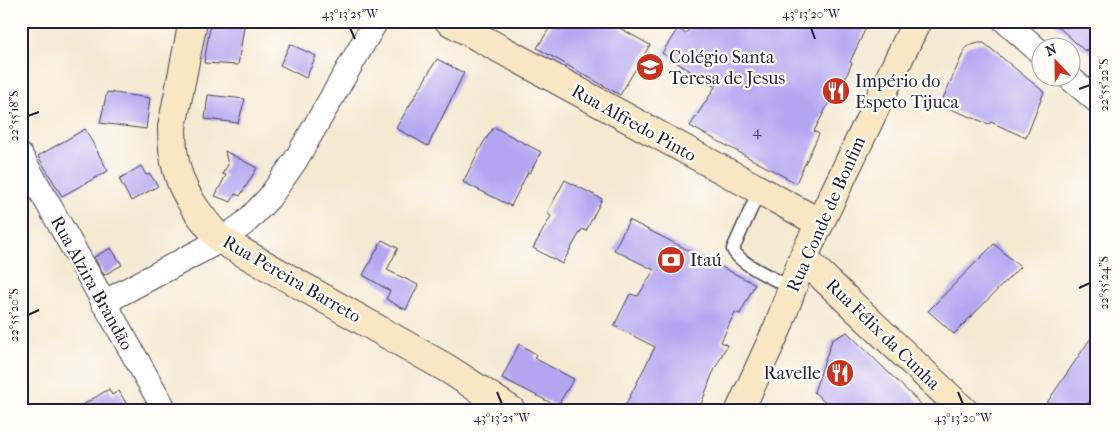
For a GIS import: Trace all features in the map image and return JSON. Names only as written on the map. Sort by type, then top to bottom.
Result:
[{"type":"street","name":"Rua Pereira Barreto","points":[[193,21],[172,127],[172,145],[177,171],[186,192],[202,219],[221,240],[448,369],[511,410]]},
{"type":"street","points":[[103,304],[221,240],[245,223],[269,198],[295,161],[376,21]]},
{"type":"street","name":"Rua Alfredo Pinto","points":[[449,21],[820,223]]},
{"type":"street","name":"Rua Conde de Bonfim","points":[[740,410],[778,327],[803,258],[917,21]]},
{"type":"street","points":[[1005,21],[1030,43]]},
{"type":"street","points":[[1080,87],[1097,101]]},
{"type":"street","name":"Rua Alzira Brandão","points":[[21,156],[164,410]]},
{"type":"street","name":"Rua Félix da Cunha","points":[[803,258],[963,410]]},
{"type":"lane","points":[[759,191],[732,248],[742,261],[792,288]]},
{"type":"building","points":[[211,21],[245,21],[238,65],[204,63]]},
{"type":"building","points":[[554,21],[607,21],[650,45],[620,95],[537,48]]},
{"type":"building","points":[[695,21],[869,21],[850,62],[852,63],[841,88],[835,97],[833,95],[814,131],[819,134],[796,183],[690,126],[715,87],[662,53],[678,28],[686,34]]},
{"type":"building","points":[[1052,21],[1097,21],[1097,58],[1080,46],[1080,38],[1071,38]]},
{"type":"building","points":[[984,43],[1030,81],[1030,88],[1039,88],[1044,92],[1026,138],[991,122],[989,124],[940,105],[966,47]]},
{"type":"building","points":[[290,44],[316,56],[306,78],[280,65]]},
{"type":"building","points":[[437,59],[464,73],[428,146],[396,128]]},
{"type":"building","points":[[107,92],[150,98],[146,129],[100,123]]},
{"type":"building","points":[[208,95],[245,99],[238,123],[205,119]]},
{"type":"building","points":[[494,127],[541,152],[530,173],[528,172],[511,206],[463,182],[482,145]]},
{"type":"building","points":[[85,129],[108,171],[62,196],[38,156]]},
{"type":"building","points":[[225,151],[257,168],[240,196],[235,194],[231,202],[215,196],[226,175],[222,174],[228,165]]},
{"type":"building","points":[[141,166],[146,175],[150,174],[158,186],[131,201],[119,179]]},
{"type":"building","points":[[565,180],[602,199],[586,231],[582,229],[562,264],[533,248],[551,216],[547,213]]},
{"type":"building","points":[[629,220],[755,284],[740,314],[735,312],[721,342],[727,345],[712,375],[699,410],[623,410],[655,347],[614,326],[630,294],[638,296],[654,270],[614,250]]},
{"type":"building","points":[[382,240],[398,248],[387,270],[418,285],[406,310],[386,299],[390,291],[363,275]]},
{"type":"building","points":[[994,244],[1020,267],[954,334],[928,311]]},
{"type":"building","points":[[111,248],[122,265],[104,275],[94,257]]},
{"type":"building","points":[[1097,329],[1097,394],[1081,410],[1042,410]]},
{"type":"building","points":[[847,332],[927,410],[833,410],[814,392],[832,340]]},
{"type":"building","points":[[519,344],[536,354],[534,358],[574,379],[557,406],[502,378]]},
{"type":"building","points":[[109,389],[112,395],[119,391],[130,410],[74,410]]},
{"type":"place","name":"Colégio Santa Teresa de Jesus","points":[[650,67]]},
{"type":"place","name":"Império do Espeto Tijuca","points":[[836,91]]},
{"type":"place","name":"Itaú","points":[[671,260]]},
{"type":"place","name":"Ravelle","points":[[840,373]]}]
